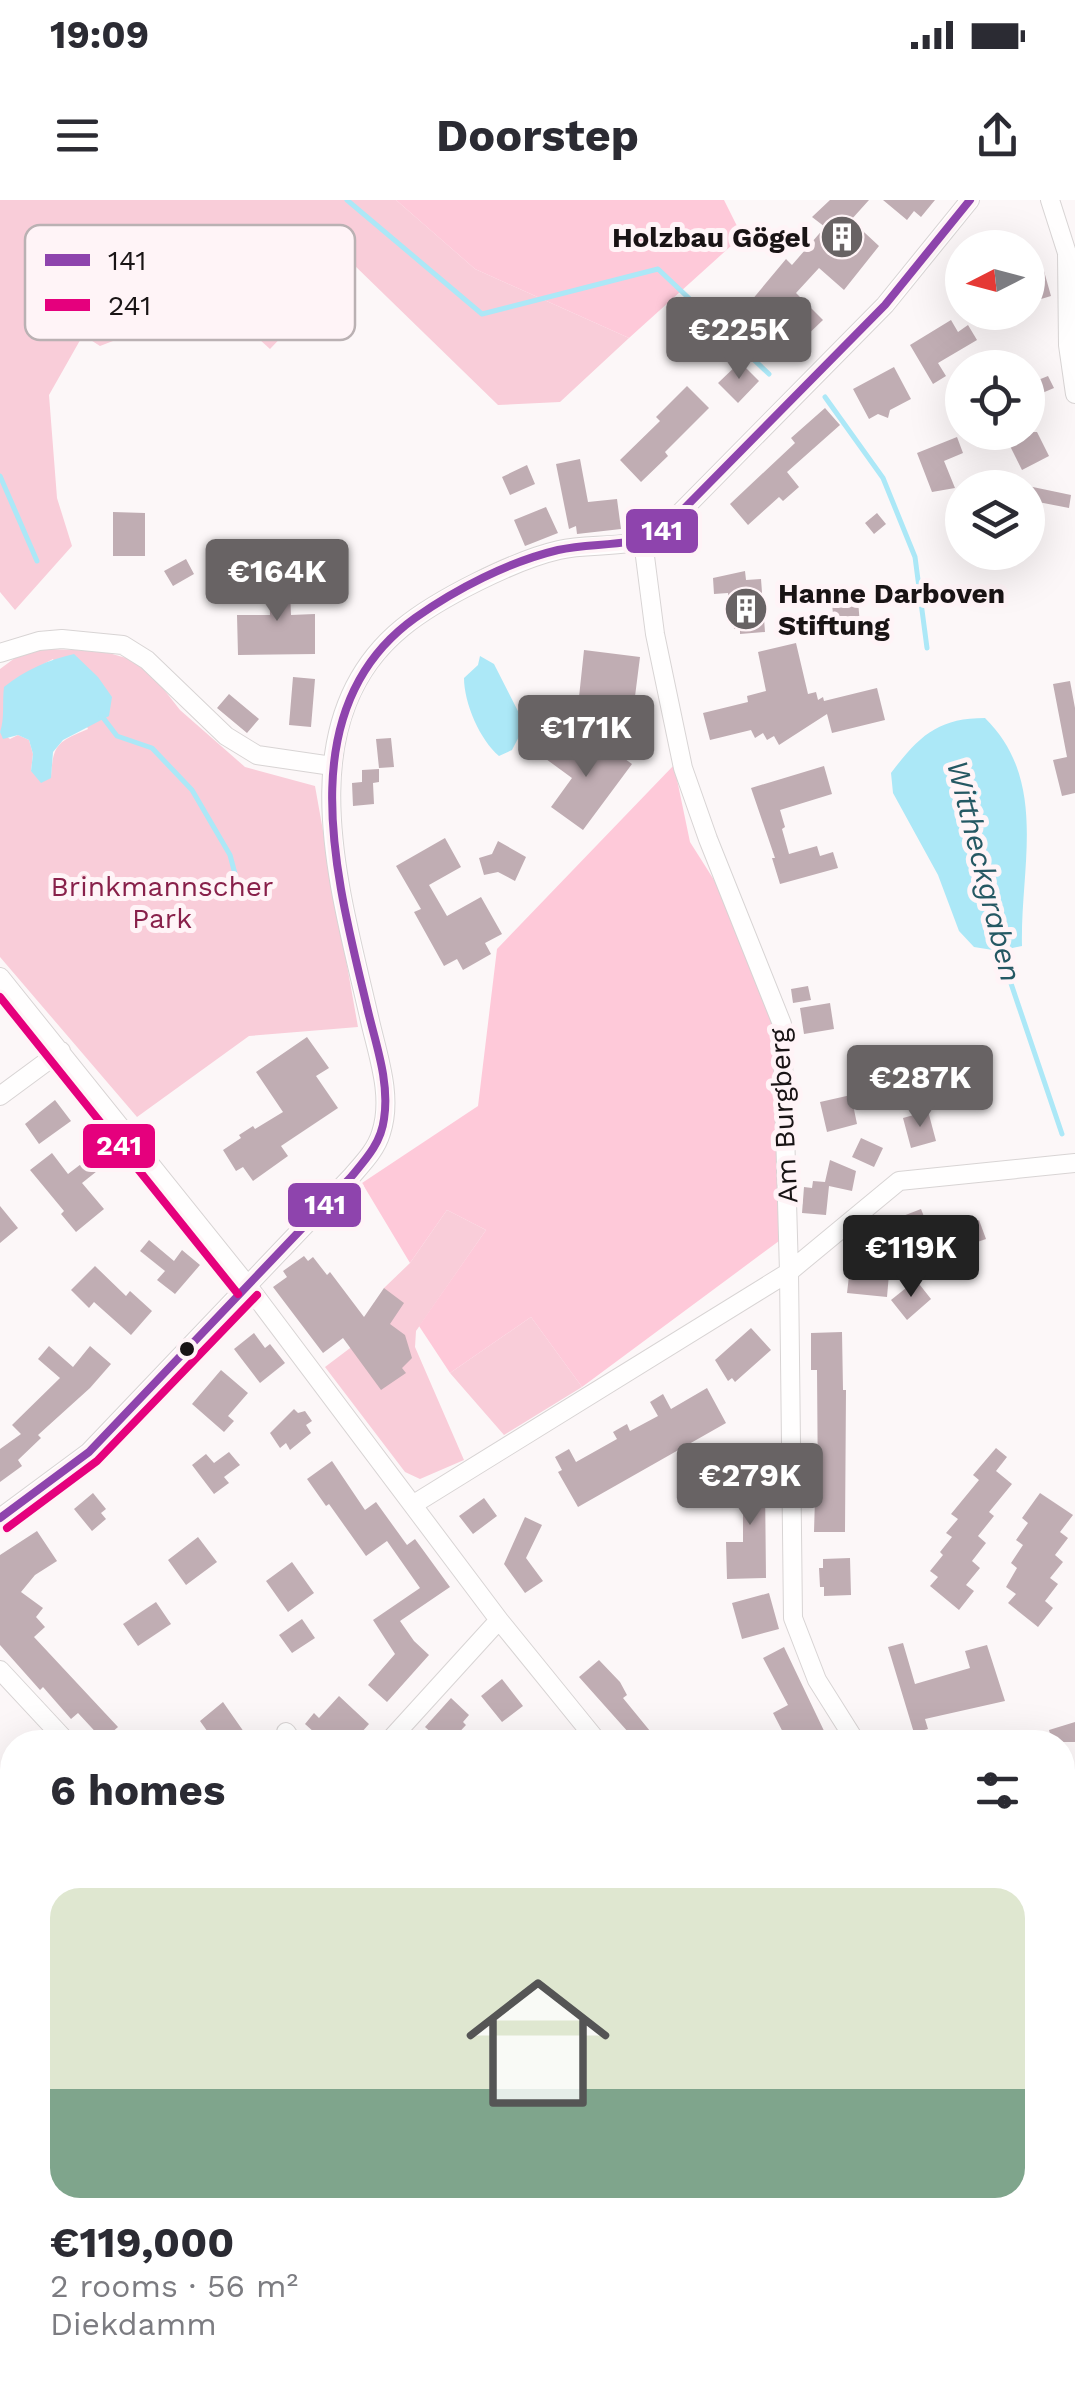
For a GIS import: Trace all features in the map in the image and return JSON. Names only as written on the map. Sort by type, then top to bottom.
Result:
[{"type":"street","points":[[0,1518],[90,1452],[376,1146],[384,1119],[384,1082],[337,861],[332,766],[341,714],[354,683],[406,624],[458,594],[535,558],[571,548],[643,541],[674,521],[874,317],[970,200]]},
{"type":"street","points":[[1050,200],[1067,253],[1068,345],[1075,394]]},
{"type":"street","name":"Am Burgberg","points":[[643,541],[654,633],[684,768],[708,840],[782,1024],[793,1618],[817,1680],[848,1730]]},
{"type":"street","points":[[0,653],[39,641],[62,639],[123,645],[147,660],[226,736],[257,756],[332,766]]},
{"type":"street","points":[[0,977],[248,1286],[499,1620],[588,1730]]},
{"type":"street","points":[[0,1096],[62,1051]]},
{"type":"street","points":[[414,1504],[789,1272],[899,1180],[1075,1163]]},
{"type":"street","points":[[399,1730],[499,1620]]},
{"type":"street","points":[[0,1670],[56,1730]]},
{"type":"green space","points":[[0,200],[396,200],[475,269],[629,338],[560,402],[498,405],[355,266],[355,225],[25,225],[25,340],[80,340],[49,395],[57,498],[72,546],[15,610],[0,592]]},
{"type":"green space","points":[[91,340],[116,340],[100,346]]},
{"type":"green space","points":[[260,340],[279,340],[270,349]]},
{"type":"green space","name":"Brinkmannscher Park","points":[[102,651],[126,658],[151,673],[180,710],[245,767],[315,786],[358,1027],[249,1036],[137,1117],[0,957],[0,732],[0,669],[23,652]],"holes":[[[53,659],[88,729],[59,745],[51,777],[31,771],[33,754],[29,740],[18,735],[10,739],[0,732],[38,667]]]},
{"type":"green space","points":[[447,1210],[486,1230],[416,1331],[415,1347],[464,1460],[420,1479],[405,1472],[325,1367],[374,1330],[384,1288],[410,1263]]},
{"type":"green space","points":[[531,1317],[582,1387],[504,1435],[450,1373]]},
{"type":"shaded area","points":[[396,200],[724,200],[742,236],[629,338],[475,269]]},
{"type":"shaded area","points":[[674,765],[690,842],[733,910],[774,1017],[779,1241],[582,1387],[531,1317],[450,1373],[419,1326],[486,1230],[447,1210],[410,1263],[362,1183],[478,1106],[497,949]]},
{"type":"water","points":[[74,654],[112,697],[109,716],[63,740],[53,752],[51,778],[41,783],[31,771],[33,754],[29,740],[18,735],[3,739],[0,732],[4,687],[37,666]]},
{"type":"water","points":[[480,656],[494,664],[525,725],[512,750],[499,756],[480,731],[465,688],[464,678],[478,665]]},
{"type":"water","points":[[985,718],[1005,743],[1018,769],[1027,826],[1022,946],[999,951],[974,947],[959,931],[938,875],[893,793],[891,773],[931,732],[954,721]]},
{"type":"building","points":[[830,200],[869,200],[851,220],[879,246],[844,290],[819,268],[796,293],[823,320],[779,362],[763,346],[768,341],[741,313],[786,259],[792,265],[825,227],[812,217]]},
{"type":"building","points":[[883,200],[935,200],[921,217],[914,211],[907,220]]},
{"type":"building","points":[[1045,275],[1051,296],[1045,298]]},
{"type":"building","points":[[945,324],[945,330],[971,330],[977,340],[960,350],[945,350],[945,359],[938,363],[945,377],[933,384],[910,345]]},
{"type":"building","points":[[740,362],[759,381],[738,403],[718,383]]},
{"type":"building","points":[[894,367],[911,399],[890,410],[888,418],[878,414],[869,419],[853,389]]},
{"type":"building","points":[[1048,376],[1054,388],[1045,392]]},
{"type":"building","points":[[687,386],[709,408],[641,482],[620,460],[660,421],[656,417]]},
{"type":"building","points":[[825,408],[840,425],[787,472],[799,487],[783,501],[779,497],[748,525],[730,504],[795,443],[791,438]]},
{"type":"building","points":[[945,442],[945,450],[962,450],[963,453],[944,461],[948,470],[945,490],[932,492],[917,453]]},
{"type":"building","points":[[1045,448],[1049,456],[1022,470],[1012,450]]},
{"type":"building","points":[[580,459],[588,502],[617,499],[621,529],[577,534],[576,526],[569,529],[556,464]]},
{"type":"building","points":[[527,465],[535,484],[510,495],[502,477]]},
{"type":"building","points":[[1045,490],[1071,495],[1069,508],[1045,503]]},
{"type":"building","points":[[546,507],[558,533],[525,546],[514,520]]},
{"type":"building","points":[[113,512],[145,513],[145,556],[113,556]]},
{"type":"building","points":[[877,513],[886,524],[874,534],[865,523]]},
{"type":"building","points":[[186,559],[194,574],[173,586],[164,571]]},
{"type":"building","points":[[269,568],[289,568],[291,615],[315,614],[315,654],[238,655],[237,615],[270,615]]},
{"type":"building","name":"Hanne Darboven Stiftung","points":[[745,571],[746,580],[761,579],[765,632],[740,634],[740,628],[734,629],[728,593],[714,594],[713,578]]},
{"type":"building","points":[[857,588],[860,625],[834,627],[831,590]]},
{"type":"building","points":[[796,643],[808,694],[816,692],[818,700],[823,697],[824,701],[877,688],[885,720],[832,733],[827,714],[779,745],[774,736],[767,740],[763,733],[755,738],[751,730],[710,740],[703,713],[748,702],[747,696],[766,691],[758,652]]},
{"type":"building","points":[[584,650],[640,657],[631,728],[598,724],[577,716]]},
{"type":"building","points":[[293,677],[315,679],[311,727],[289,725]]},
{"type":"building","points":[[1070,681],[1075,708],[1075,793],[1062,796],[1053,760],[1067,757],[1053,684]]},
{"type":"building","points":[[229,694],[259,719],[247,733],[217,708]]},
{"type":"building","points":[[391,738],[394,767],[379,768],[376,739]]},
{"type":"building","points":[[560,739],[587,758],[600,741],[632,764],[583,830],[551,807],[572,778],[546,759]]},
{"type":"building","points":[[824,766],[832,794],[780,810],[785,827],[782,829],[789,854],[817,846],[820,856],[833,852],[838,868],[780,884],[751,788]]},
{"type":"building","points":[[379,769],[379,782],[373,783],[374,804],[353,806],[352,783],[362,782],[362,770]]},
{"type":"building","points":[[445,838],[461,867],[429,885],[447,916],[481,897],[502,934],[485,943],[491,954],[463,970],[457,959],[444,966],[414,912],[421,909],[396,866]]},
{"type":"building","points":[[498,841],[526,857],[515,881],[498,872],[484,875],[479,858],[492,854]]},
{"type":"building","points":[[808,986],[811,1000],[793,1003],[791,989]]},
{"type":"building","points":[[830,1003],[834,1029],[804,1034],[800,1008]]},
{"type":"building","points":[[307,1037],[329,1068],[316,1076],[338,1108],[281,1146],[288,1156],[253,1181],[243,1167],[236,1171],[223,1150],[253,1126],[255,1129],[283,1112],[256,1072]]},
{"type":"building","points":[[851,1095],[857,1124],[827,1132],[820,1102]]},
{"type":"building","points":[[55,1100],[71,1121],[39,1144],[25,1124]]},
{"type":"building","points":[[928,1111],[936,1141],[911,1148],[903,1118]]},
{"type":"building","points":[[861,1138],[883,1148],[874,1167],[852,1157]]},
{"type":"building","points":[[102,1148],[111,1160],[82,1183],[104,1209],[76,1232],[30,1170],[52,1153],[68,1174]]},
{"type":"building","points":[[830,1160],[856,1171],[852,1191],[829,1186],[826,1215],[802,1213],[804,1187],[812,1188],[813,1181],[825,1182]]},
{"type":"building","points":[[0,1206],[18,1228],[0,1243]]},
{"type":"building","points":[[921,1209],[931,1234],[882,1254],[872,1228]]},
{"type":"building","points":[[979,1220],[986,1239],[957,1249],[952,1234]]},
{"type":"building","points":[[149,1240],[174,1261],[182,1250],[200,1265],[175,1294],[157,1280],[165,1271],[140,1251]]},
{"type":"building","points":[[304,1256],[308,1261],[313,1257],[327,1275],[330,1272],[364,1317],[384,1288],[404,1303],[390,1324],[405,1335],[412,1358],[402,1368],[406,1373],[381,1390],[343,1338],[323,1353],[273,1287],[287,1277],[283,1271]]},
{"type":"building","points":[[95,1266],[126,1296],[130,1291],[152,1311],[131,1335],[94,1302],[89,1308],[71,1290]]},
{"type":"building","points":[[872,1272],[889,1274],[887,1297],[847,1293],[849,1276],[872,1278]]},
{"type":"building","points":[[916,1280],[931,1299],[907,1320],[891,1300]]},
{"type":"building","points":[[751,1328],[771,1350],[735,1382],[732,1378],[728,1381],[715,1360]]},
{"type":"building","points":[[842,1332],[846,1390],[845,1532],[814,1532],[818,1498],[817,1370],[811,1370],[811,1333]]},
{"type":"building","points":[[254,1333],[265,1348],[270,1344],[285,1363],[260,1383],[234,1349]]},
{"type":"building","points":[[49,1346],[73,1367],[90,1346],[111,1364],[38,1435],[41,1438],[18,1460],[22,1466],[0,1482],[0,1449],[21,1434],[12,1425],[60,1378],[38,1359]]},
{"type":"building","points":[[221,1370],[248,1393],[228,1416],[234,1421],[224,1432],[192,1404]]},
{"type":"building","points":[[707,1388],[726,1423],[578,1507],[558,1472],[562,1470],[555,1457],[569,1449],[576,1462],[617,1439],[613,1432],[627,1424],[630,1431],[658,1416],[650,1402],[663,1394],[671,1409]]},
{"type":"building","points":[[294,1409],[298,1413],[305,1411],[312,1421],[306,1425],[311,1433],[290,1450],[286,1443],[280,1448],[270,1433]]},
{"type":"building","points":[[996,1448],[1007,1457],[996,1471],[1012,1484],[989,1512],[994,1516],[978,1536],[986,1543],[972,1561],[980,1568],[966,1585],[974,1591],[959,1610],[930,1586],[938,1577],[930,1571],[952,1537],[946,1533],[958,1519],[951,1514],[979,1480],[973,1475]]},
{"type":"building","points":[[229,1452],[240,1465],[224,1477],[229,1483],[214,1494],[192,1465],[206,1454],[214,1463]]},
{"type":"building","points":[[759,1455],[760,1485],[765,1485],[766,1578],[727,1579],[726,1542],[743,1542],[743,1456]]},
{"type":"building","points":[[332,1461],[365,1510],[376,1502],[407,1545],[415,1539],[450,1587],[400,1621],[429,1655],[387,1702],[368,1685],[395,1654],[373,1620],[420,1588],[387,1541],[366,1556],[307,1479]]},
{"type":"building","points":[[93,1493],[106,1509],[101,1513],[106,1519],[92,1531],[74,1509]]},
{"type":"building","points":[[1040,1493],[1073,1515],[1060,1532],[1068,1538],[1055,1555],[1063,1562],[1050,1578],[1058,1584],[1045,1601],[1053,1608],[1038,1627],[1008,1603],[1016,1594],[1006,1587],[1017,1568],[1011,1563],[1023,1545],[1016,1540],[1028,1523],[1022,1518]]},
{"type":"building","points":[[484,1498],[497,1516],[473,1534],[459,1516]]},
{"type":"building","points":[[525,1517],[542,1525],[526,1558],[543,1581],[525,1593],[504,1564]]},
{"type":"building","points":[[37,1531],[57,1561],[35,1575],[21,1592],[43,1608],[36,1617],[45,1627],[34,1637],[118,1727],[115,1730],[94,1730],[78,1713],[71,1719],[0,1645],[0,1555]]},
{"type":"building","points":[[198,1537],[217,1562],[186,1585],[168,1560]]},
{"type":"building","points":[[850,1558],[851,1595],[824,1596],[819,1568],[823,1568],[823,1559]]},
{"type":"building","points":[[292,1562],[314,1593],[288,1612],[266,1581]]},
{"type":"building","points":[[769,1593],[779,1629],[742,1639],[732,1603]]},
{"type":"building","points":[[156,1602],[171,1624],[138,1646],[123,1624]]},
{"type":"building","points":[[302,1619],[315,1638],[292,1653],[279,1635]]},
{"type":"building","points":[[903,1643],[915,1684],[970,1668],[965,1651],[987,1645],[1005,1701],[925,1719],[928,1729],[913,1730],[888,1647]]},
{"type":"building","points":[[784,1647],[824,1730],[782,1730],[773,1713],[788,1705],[763,1658]]},
{"type":"building","points":[[599,1660],[620,1682],[627,1695],[623,1698],[649,1730],[626,1730],[579,1677]]},
{"type":"building","points":[[502,1679],[523,1706],[502,1722],[481,1696]]},
{"type":"building","points":[[339,1696],[369,1724],[364,1730],[312,1730],[305,1724],[314,1713],[319,1718]]},
{"type":"building","points":[[451,1698],[469,1715],[461,1730],[425,1727]]},
{"type":"building","points":[[223,1702],[243,1730],[206,1730],[200,1721]]},
{"type":"building","points":[[1075,1722],[1075,1730],[1049,1730]]},
{"type":"waterway","name":"Wittheckgraben","points":[[347,200],[482,314],[658,269],[769,374]]},
{"type":"waterway","name":"Wittheckgraben","points":[[825,397],[883,478],[915,557],[927,648]]},
{"type":"waterway","points":[[0,476],[37,561]]},
{"type":"waterway","points":[[101,715],[117,736],[152,748],[192,790],[230,855],[239,889]]},
{"type":"waterway","name":"Wittheckgraben","points":[[999,948],[1062,1134]]},
{"type":"transit line","name":"141","points":[[0,1518],[89,1452],[351,1177],[380,1136],[385,1105],[383,1076],[344,905],[332,799],[336,748],[350,699],[375,656],[415,618],[502,569],[558,550],[624,542],[662,531],[885,305],[970,200]]},
{"type":"transit line","name":"241","points":[[0,997],[238,1294]]},
{"type":"transit line","name":"241","points":[[7,1528],[97,1461],[257,1295]]},
{"type":"place","name":"Holzbau Gögel","points":[[842,237]]},
{"type":"place","name":"Hanne Darboven Stiftung","points":[[746,609]]}]
